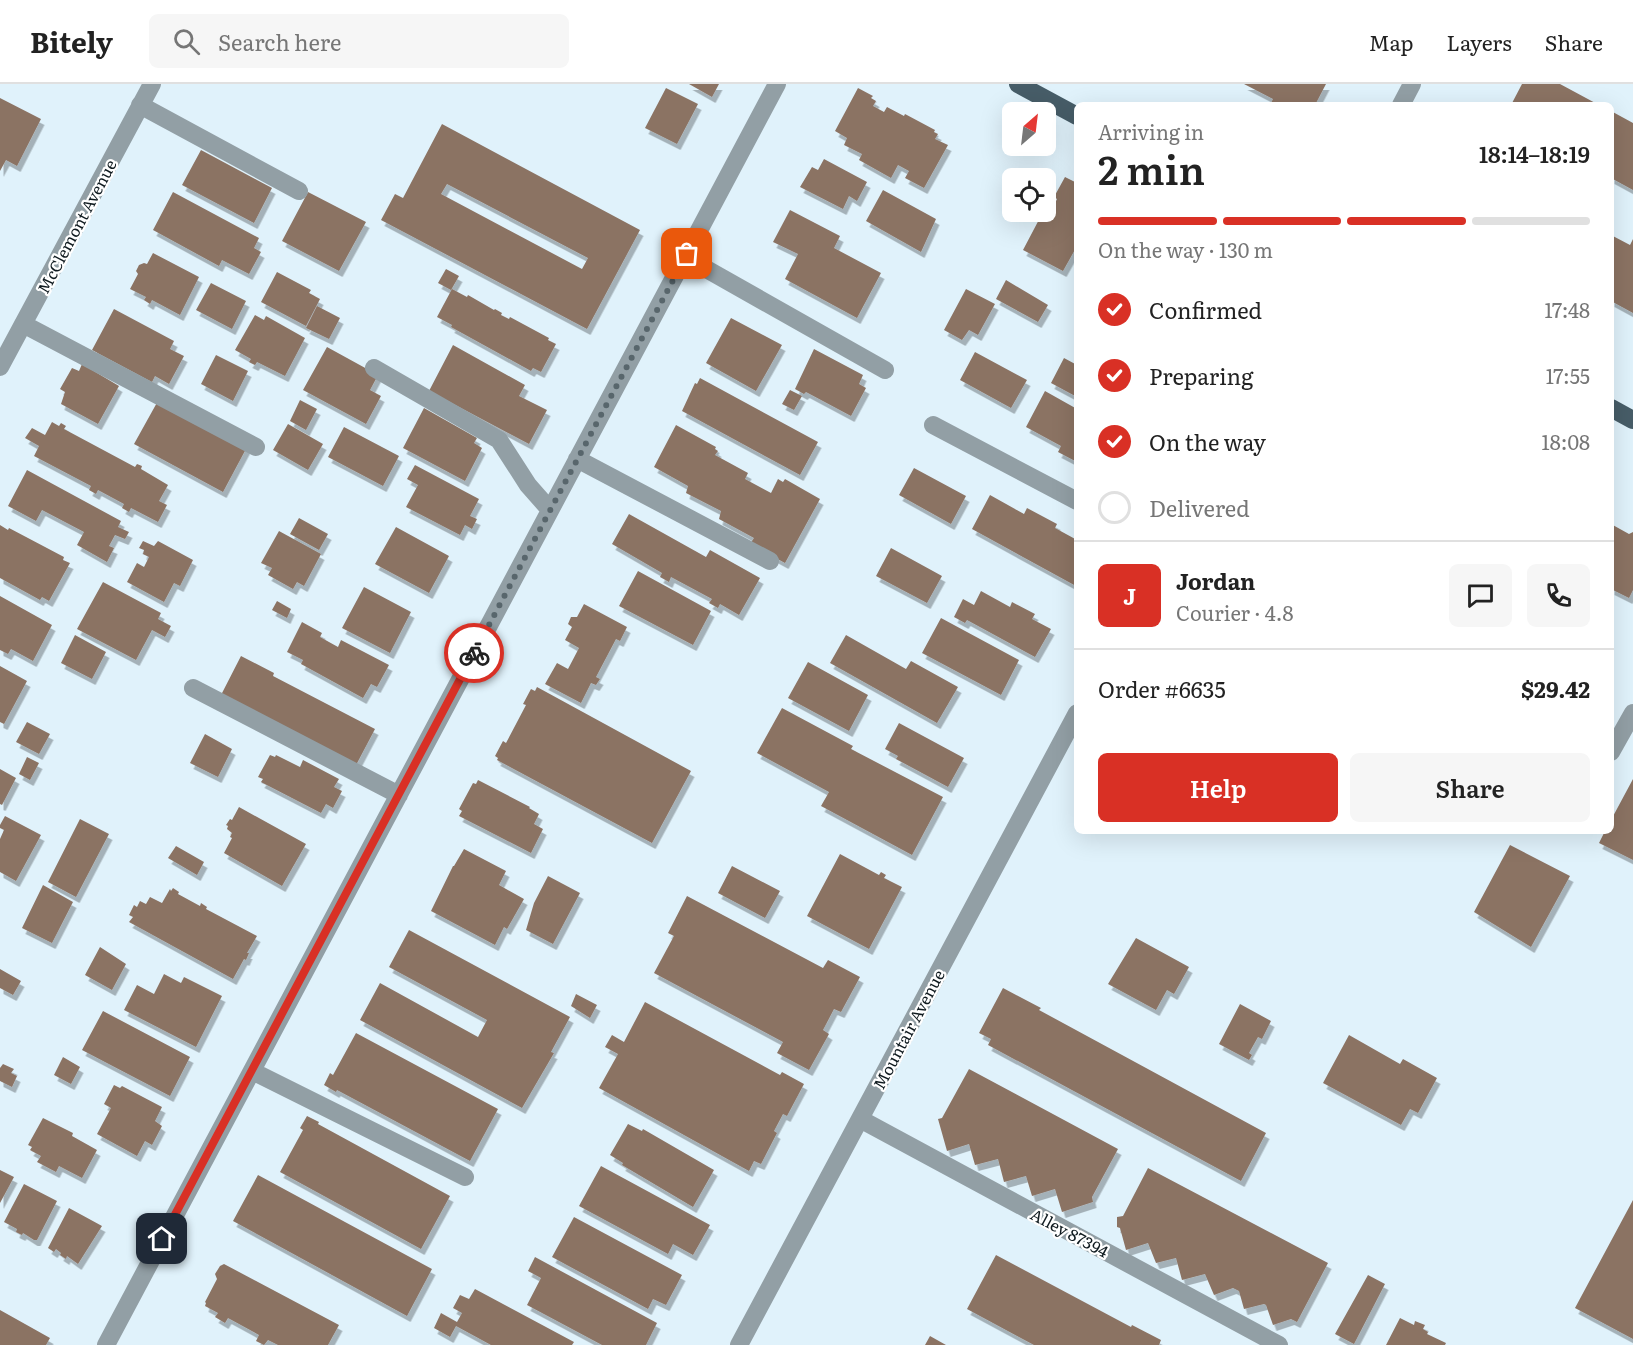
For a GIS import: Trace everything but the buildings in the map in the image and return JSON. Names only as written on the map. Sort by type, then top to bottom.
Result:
[{"type":"main road","points":[[1018,84],[1074,114]]},
{"type":"main road","points":[[1614,410],[1633,420]]},
{"type":"street","name":"McClemont Avenue","points":[[0,367],[152,84]]},
{"type":"street","points":[[106,1345],[777,84]]},
{"type":"street","points":[[1403,102],[1412,84]]},
{"type":"street","points":[[140,105],[299,191]]},
{"type":"street","points":[[685,256],[885,370]]},
{"type":"street","points":[[23,324],[256,447]]},
{"type":"street","points":[[374,368],[499,440],[528,485],[550,510]]},
{"type":"street","points":[[933,425],[1074,499]]},
{"type":"street","points":[[577,459],[770,561]]},
{"type":"street","points":[[193,688],[399,795]]},
{"type":"street","points":[[1614,747],[1633,713]]},
{"type":"street","name":"Mountair Avenue","points":[[739,1345],[1074,719]]},
{"type":"street","points":[[252,1071],[465,1177]]},
{"type":"street","name":"Alley 87394","points":[[860,1119],[1279,1345]]},
{"type":"way so far","points":[[474,653],[687,254]]},
{"type":"route","points":[[162,1239],[474,653]]}]
